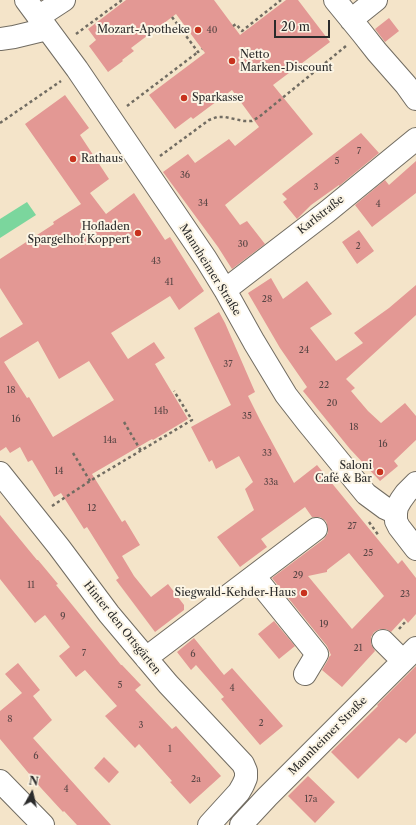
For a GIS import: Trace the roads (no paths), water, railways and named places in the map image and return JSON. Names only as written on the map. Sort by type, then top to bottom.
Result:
[{"type":"street","points":[[0,39],[14,37],[37,15],[64,0]]},
{"type":"street","points":[[335,0],[416,99]]},
{"type":"street","points":[[356,26],[376,0]]},
{"type":"street","name":"Mannheimer Straße","points":[[37,15],[77,69],[225,290],[286,395],[366,494],[385,508],[396,513]]},
{"type":"street","name":"Karlstraße","points":[[225,290],[328,211],[416,139]]},
{"type":"street","name":"Hinter den Ortsgärten","points":[[0,474],[109,614],[168,684],[243,764],[246,771],[246,778],[243,785],[239,792],[209,825]]},
{"type":"street","points":[[416,483],[401,500],[397,506],[396,513],[396,521],[399,528],[416,549]]},
{"type":"street","points":[[146,658],[316,529]]},
{"type":"street","points":[[254,576],[317,654],[305,674]]},
{"type":"street","points":[[383,641],[410,654]]},
{"type":"street","name":"Mannheimer Straße","points":[[241,825],[410,654]]},
{"type":"street","points":[[0,781],[43,825]]},
{"type":"place","name":"Mozart-Apotheke","points":[[198,30]]},
{"type":"place","name":"Netto Marken-Discount","points":[[232,61]]},
{"type":"place","name":"Sparkasse","points":[[184,98]]},
{"type":"place","name":"Rathaus","points":[[73,159]]},
{"type":"place","name":"Hofladen Spargelhof Koppert","points":[[138,233]]},
{"type":"place","name":"Saloni Café & Bar","points":[[380,472]]},
{"type":"place","name":"Siegwald-Kehder-Haus","points":[[304,593]]}]
